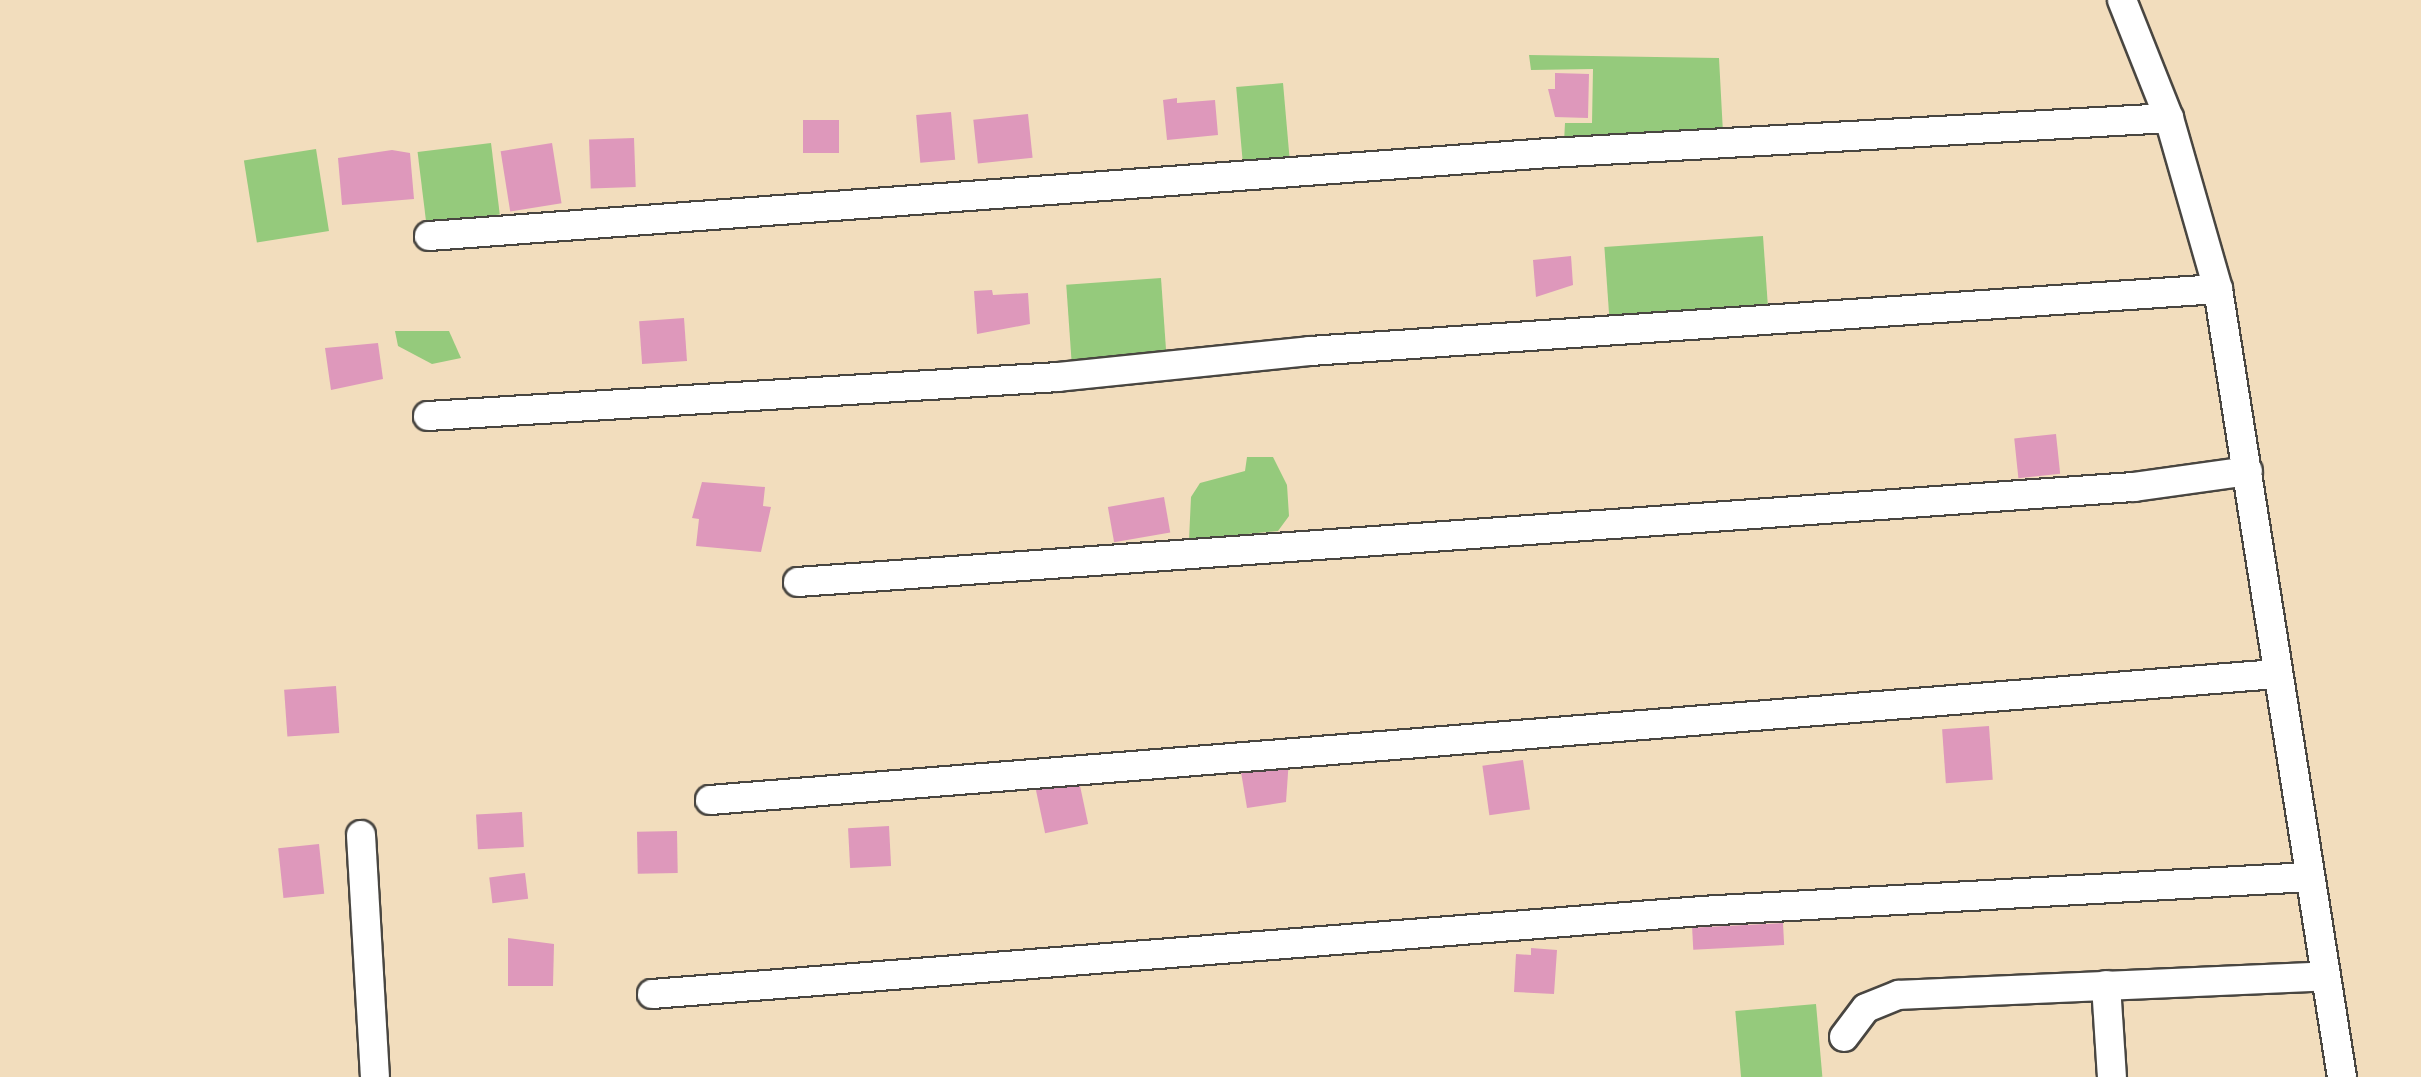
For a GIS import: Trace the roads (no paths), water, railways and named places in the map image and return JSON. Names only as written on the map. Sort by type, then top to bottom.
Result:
[{"type":"street","points":[[2122,0],[2169,118],[2218,289],[2342,1077]]},
{"type":"street","points":[[429,236],[1550,153],[2169,118]]},
{"type":"street","points":[[428,416],[1058,378],[1310,351],[2218,289]]},
{"type":"street","points":[[798,582],[2075,491],[2248,471]]},
{"type":"street","points":[[710,800],[2278,674]]},
{"type":"street","points":[[361,836],[375,1077]]},
{"type":"street","points":[[652,994],[1683,912],[2310,876]]},
{"type":"street","points":[[1844,1037],[1881,998],[2326,976]]},
{"type":"street","points":[[2106,985],[2112,1077]]}]
